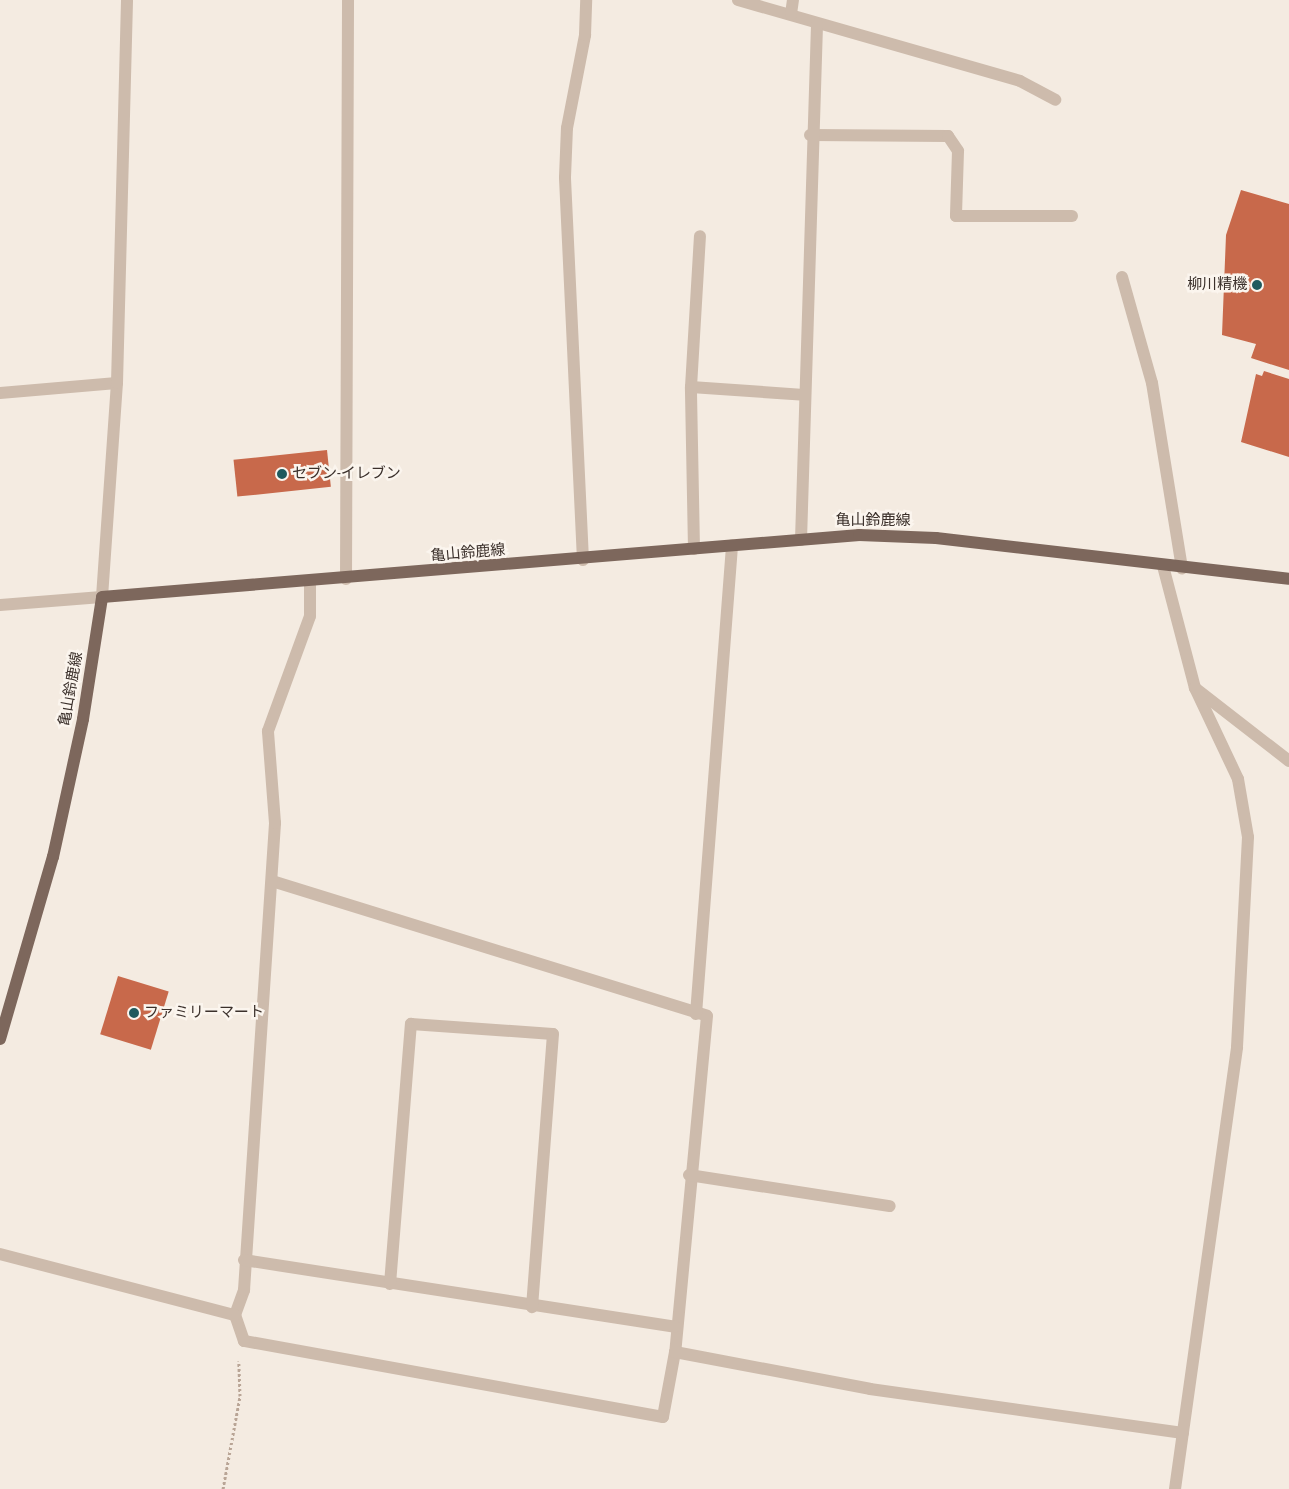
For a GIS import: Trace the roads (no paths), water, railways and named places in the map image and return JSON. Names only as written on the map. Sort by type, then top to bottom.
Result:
[{"type":"main road","name":"亀山鈴鹿線","points":[[0,1039],[53,857],[83,719],[102,597],[310,583],[858,535],[936,538],[1182,569],[1289,579]]},
{"type":"street","points":[[0,606],[102,597],[117,383],[127,0]]},
{"type":"street","points":[[346,579],[348,0]]},
{"type":"street","points":[[583,560],[565,177],[567,128],[585,36],[586,0]]},
{"type":"street","points":[[738,0],[1020,81],[1055,100]]},
{"type":"street","points":[[791,14],[793,0]]},
{"type":"street","points":[[801,540],[810,135],[817,24]]},
{"type":"street","points":[[810,135],[948,136],[958,151],[956,216],[1072,216]]},
{"type":"street","points":[[694,550],[691,387],[700,236]]},
{"type":"street","points":[[1122,277],[1152,383],[1182,569]]},
{"type":"street","points":[[0,393],[117,383]]},
{"type":"street","points":[[691,387],[804,396]]},
{"type":"street","points":[[696,1014],[732,546]]},
{"type":"street","points":[[1163,566],[1195,688],[1238,778],[1248,837],[1237,1047],[1175,1489]]},
{"type":"street","points":[[272,882],[707,1016],[689,1175],[675,1327],[675,1352],[663,1418],[244,1341],[236,1315],[244,1290],[244,1260],[275,823],[268,732],[310,616],[310,583]]},
{"type":"street","points":[[1195,688],[1289,761]]},
{"type":"street","points":[[390,1284],[411,1024],[553,1034],[532,1307]]},
{"type":"street","points":[[689,1175],[890,1206]]},
{"type":"street","points":[[0,1254],[236,1315]]},
{"type":"street","points":[[244,1260],[532,1307],[675,1327]]},
{"type":"street","points":[[675,1352],[870,1389],[1183,1433]]},
{"type":"place","name":"柳川精機","points":[[1257,285]]},
{"type":"place","name":"セブン-イレブン","points":[[282,474]]},
{"type":"place","name":"ファミリーマート","points":[[134,1013]]}]
